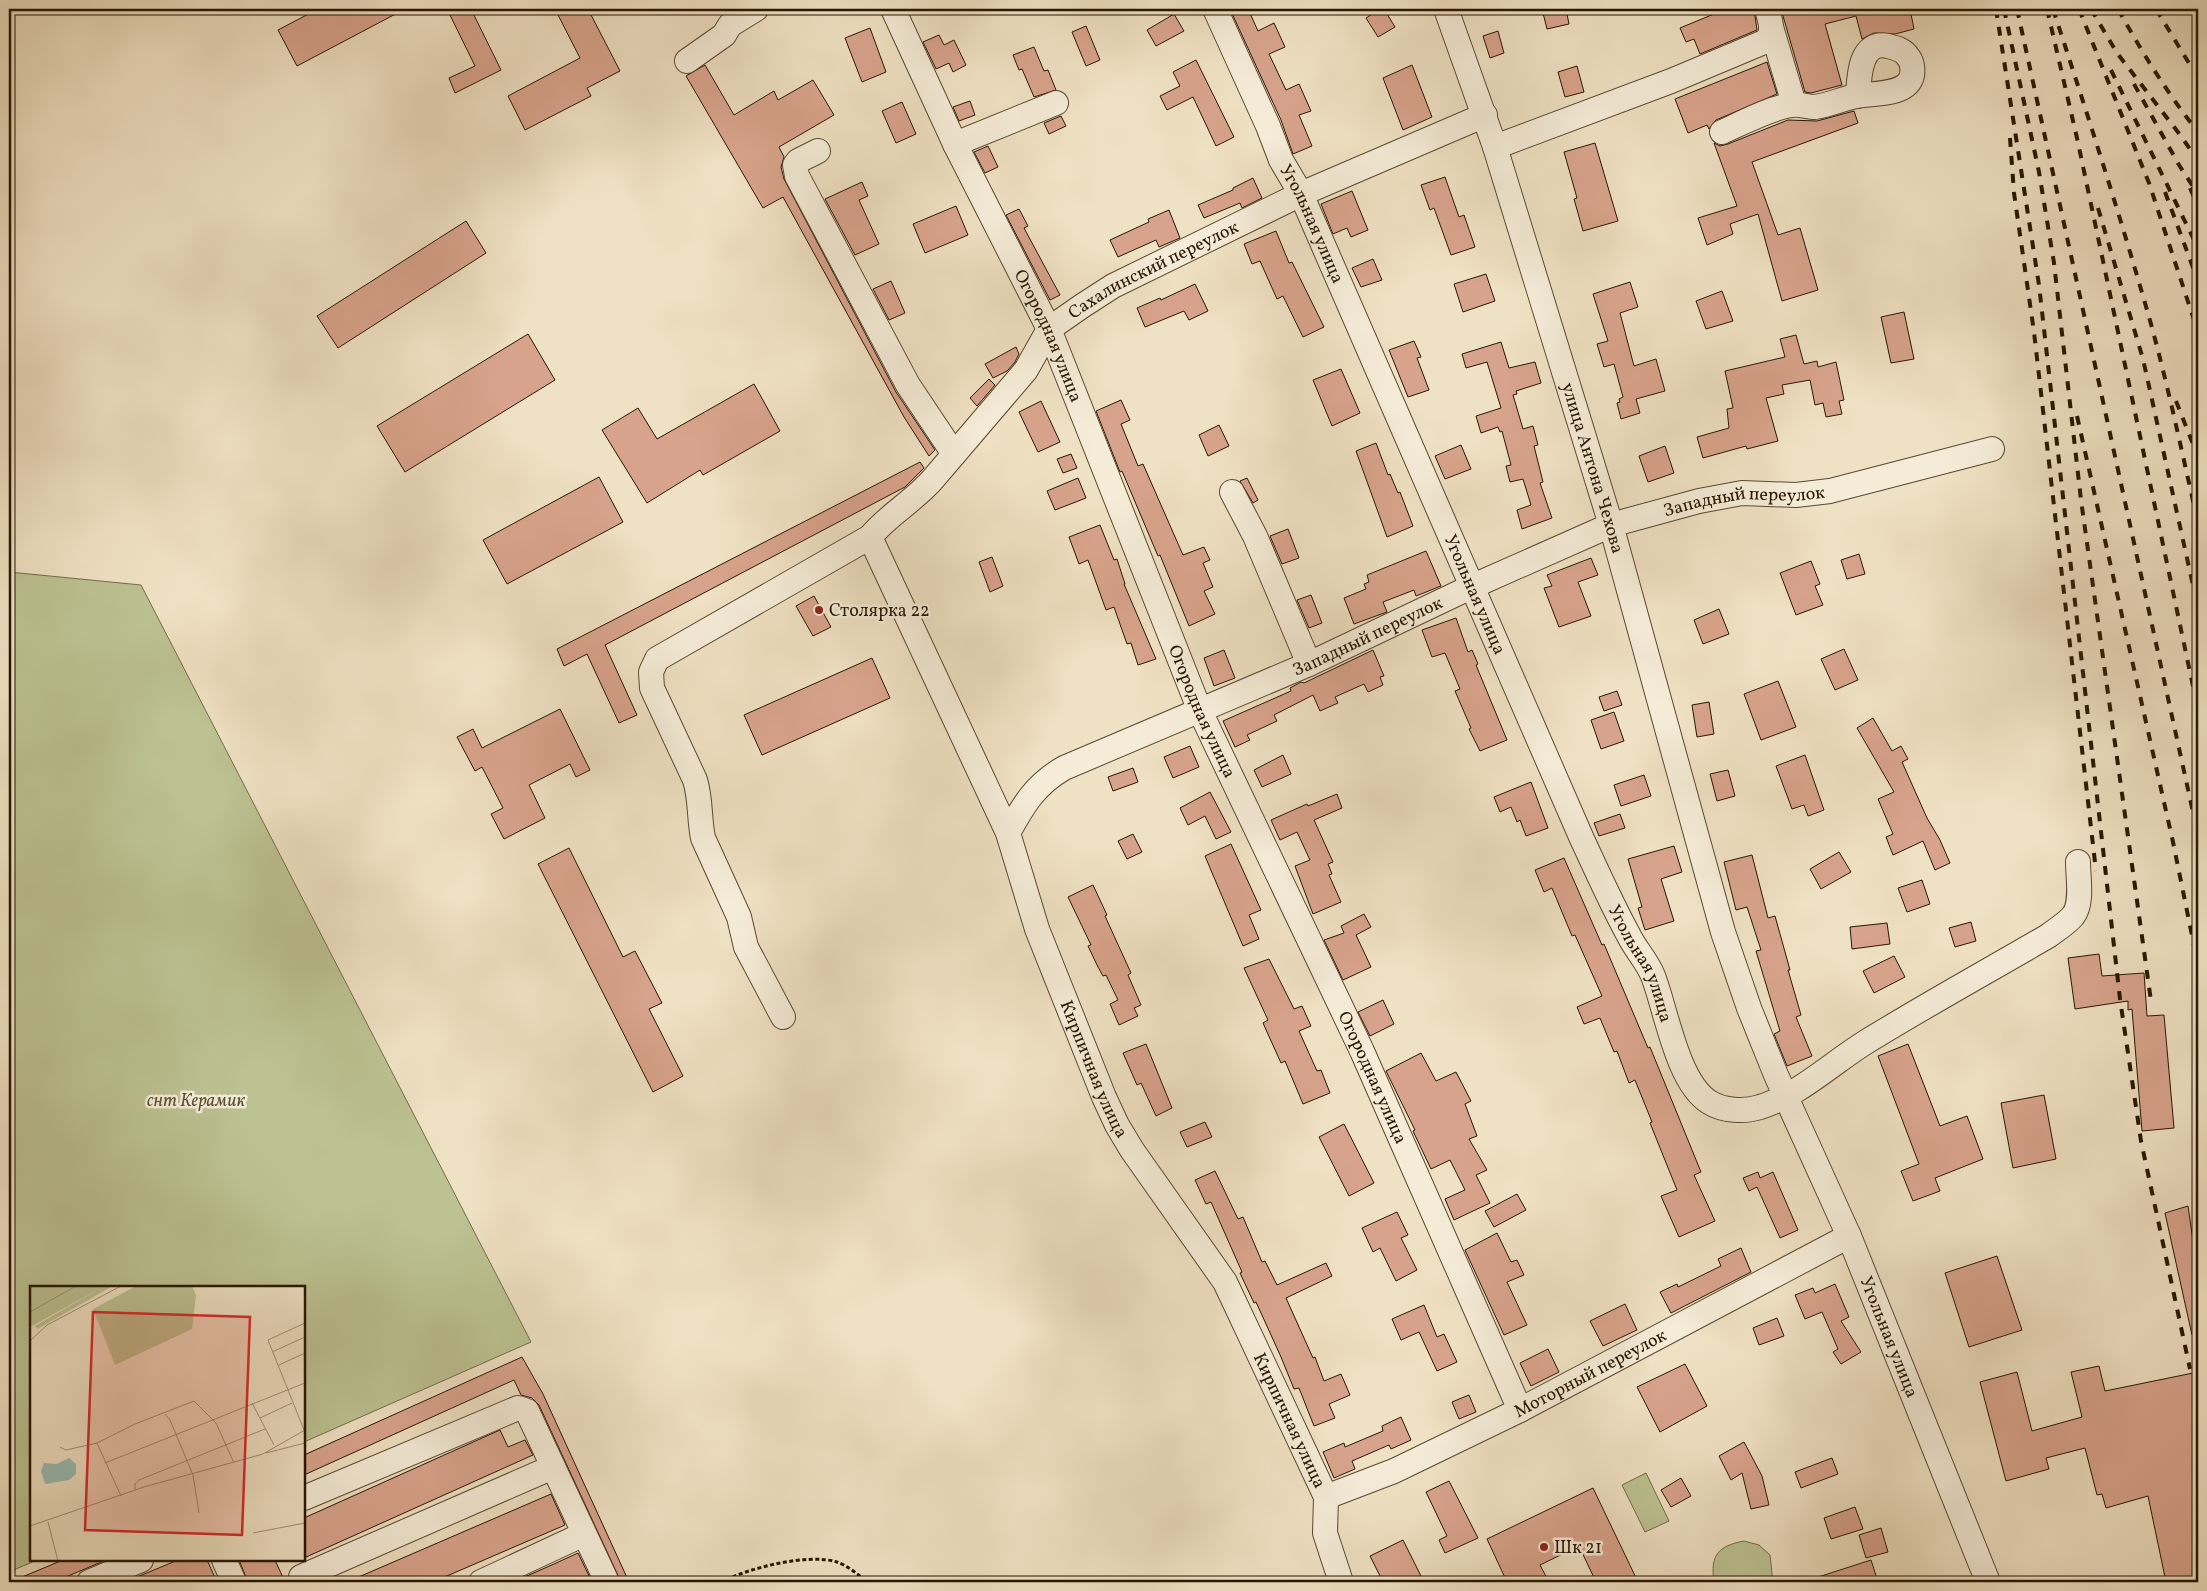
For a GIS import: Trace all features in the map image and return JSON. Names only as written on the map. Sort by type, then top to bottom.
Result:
[{"type":"street","points":[[687,62],[724,35],[730,25],[756,9]]},
{"type":"street","name":"Огородная улица","points":[[893,9],[955,144],[1049,329],[1200,711],[1362,1051],[1520,1410]]},
{"type":"street","name":"Угольная улица","points":[[1215,9],[1268,126],[1281,160],[1301,194],[1582,839],[1628,936],[1653,976],[1662,1010],[1684,1068],[1696,1090],[1709,1102],[1722,1107],[1734,1109],[1761,1107],[1785,1096]]},
{"type":"street","name":"улица Антона Чехова","points":[[1446,9],[1485,115],[1611,525],[1722,932]]},
{"type":"street","points":[[1769,18],[1794,104]]},
{"type":"street","points":[[1495,147],[1671,81],[1759,45],[1768,40],[1769,18]]},
{"type":"street","points":[[1722,132],[1782,107],[1794,104],[1817,107],[1858,96]]},
{"type":"street","points":[[955,144],[1056,103]]},
{"type":"street","name":"Сахалинский переулок","points":[[783,1017],[746,947],[739,916],[710,855],[700,825],[697,786],[652,688],[651,672],[657,659],[870,537],[878,528],[923,491],[1026,370],[1049,329],[1113,286],[1301,194],[1485,115]]},
{"type":"street","points":[[818,151],[798,161],[795,166],[797,176],[908,385],[954,454]]},
{"type":"street","name":"Западный переулок","points":[[1008,833],[1024,803],[1049,776],[1064,768],[1309,664],[1472,586],[1611,525],[1742,493],[1796,496],[1830,491],[1992,449]]},
{"type":"street","points":[[1232,492],[1256,536],[1309,664]]},
{"type":"street","name":"Кирпичная улица","points":[[870,537],[1008,833],[1037,929],[1117,1125],[1132,1150],[1225,1282],[1326,1498],[1325,1533],[1341,1582]]},
{"type":"street","points":[[1785,1096],[1866,1042],[2048,936],[2068,921],[2074,914],[2078,904],[2078,862]]},
{"type":"street","name":"Угольная улица","points":[[1722,932],[1749,1008],[1785,1096],[1849,1236],[1988,1582]]},
{"type":"street","name":"Моторный переулок","points":[[1326,1498],[1394,1471],[1520,1410],[1849,1236]]},
{"type":"street","points":[[305,1498],[518,1408],[527,1411],[606,1582]]},
{"type":"street","points":[[299,1573],[553,1467]]},
{"type":"street","points":[[481,1582],[584,1534]]},
{"type":"street","points":[[89,1582],[139,1561]]},
{"type":"street","points":[[224,1561],[234,1582]]},
{"type":"path","points":[[721,1582],[758,1568],[785,1562],[815,1560],[838,1562],[866,1582]]},
{"type":"green space","name":"снт Керамик","points":[[9,572],[141,585],[531,1342],[305,1442],[305,1286],[30,1286],[30,1561],[35,1561],[9,1572]]},
{"type":"green space","points":[[1646,1473],[1669,1521],[1645,1532],[1622,1485]]},
{"type":"green space","points":[[1744,1541],[1759,1545],[1770,1555],[1773,1582],[1714,1582],[1713,1565],[1718,1553],[1728,1546]]},
{"type":"building","points":[[318,9],[405,9],[297,66],[278,30]]},
{"type":"building","points":[[447,9],[471,9],[501,70],[455,93],[449,78],[475,66]]},
{"type":"building","points":[[555,9],[588,9],[620,71],[587,88],[591,96],[525,130],[508,96],[580,58]]},
{"type":"building","points":[[1230,9],[1248,9],[1258,31],[1274,23],[1285,47],[1269,54],[1286,90],[1299,84],[1311,111],[1299,115],[1312,146],[1293,154],[1281,120]]},
{"type":"building","points":[[1380,9],[1384,9],[1395,27],[1378,37],[1366,18]]},
{"type":"building","points":[[1542,9],[1566,9],[1569,24],[1547,29]]},
{"type":"building","points":[[1726,9],[1754,9],[1757,30],[1700,54],[1694,39],[1686,42],[1680,28]]},
{"type":"building","points":[[1781,9],[1910,9],[1914,29],[1895,34],[1874,33],[1862,39],[1856,16],[1825,24],[1842,85],[1811,93],[1805,92]]},
{"type":"building","points":[[1174,14],[1184,31],[1156,46],[1147,30]]},
{"type":"building","points":[[1086,26],[1100,60],[1086,66],[1072,32]]},
{"type":"building","points":[[870,28],[886,72],[862,82],[845,38]]},
{"type":"building","points":[[1498,31],[1504,53],[1490,58],[1483,36]]},
{"type":"building","points":[[939,35],[944,45],[954,40],[966,65],[953,72],[949,63],[936,69],[923,42]]},
{"type":"building","points":[[1034,47],[1044,71],[1048,70],[1056,90],[1034,97],[1022,69],[1019,70],[1013,55]]},
{"type":"building","points":[[1196,60],[1234,137],[1216,146],[1193,97],[1167,110],[1160,96],[1180,86],[1173,72]]},
{"type":"building","points":[[1767,62],[1777,94],[1716,120],[1709,129],[1707,125],[1688,133],[1675,99]]},
{"type":"building","points":[[705,65],[734,115],[774,91],[778,100],[813,80],[834,115],[779,147],[784,157],[781,167],[784,179],[896,392],[935,450],[929,456],[904,417],[783,197],[763,208],[686,76]]},
{"type":"building","points":[[1412,65],[1432,117],[1403,130],[1383,78]]},
{"type":"building","points":[[1577,66],[1584,92],[1565,97],[1558,72]]},
{"type":"building","points":[[970,101],[975,115],[959,121],[953,107]]},
{"type":"building","points":[[902,102],[916,134],[896,143],[882,111]]},
{"type":"building","points":[[1854,111],[1858,123],[1752,162],[1778,235],[1800,228],[1818,290],[1782,301],[1758,214],[1730,224],[1733,234],[1707,245],[1698,218],[1737,206],[1714,143],[1720,146],[1728,144],[1788,120],[1817,121]]},
{"type":"building","points":[[1061,116],[1066,126],[1049,134],[1044,123]]},
{"type":"building","points":[[1595,143],[1618,221],[1583,231],[1574,199],[1577,198],[1564,152]]},
{"type":"building","points":[[988,146],[998,167],[985,173],[974,152]]},
{"type":"building","points":[[1445,177],[1459,217],[1464,215],[1475,247],[1451,255],[1434,208],[1430,210],[1421,185]]},
{"type":"building","points":[[1253,178],[1262,198],[1242,208],[1240,203],[1204,218],[1198,205],[1233,190],[1233,188]]},
{"type":"building","points":[[862,182],[868,196],[859,200],[879,244],[855,255],[825,199]]},
{"type":"building","points":[[1352,191],[1368,230],[1351,237],[1347,228],[1333,234],[1321,204]]},
{"type":"building","points":[[956,206],[968,235],[925,253],[913,224]]},
{"type":"building","points":[[1019,209],[1028,226],[1024,228],[1060,295],[1050,300],[1006,215]]},
{"type":"building","points":[[1169,210],[1180,238],[1159,247],[1156,240],[1118,257],[1110,240],[1149,222],[1148,219]]},
{"type":"building","points":[[466,221],[486,253],[338,348],[317,316]]},
{"type":"building","points":[[1276,231],[1289,263],[1292,262],[1324,327],[1303,337],[1283,296],[1277,299],[1260,261],[1252,264],[1244,244]]},
{"type":"building","points":[[1373,259],[1382,280],[1361,287],[1352,268]]},
{"type":"building","points":[[1486,274],[1495,301],[1463,312],[1454,284]]},
{"type":"building","points":[[891,281],[905,313],[889,320],[873,289]]},
{"type":"building","points":[[1630,282],[1638,307],[1620,313],[1634,366],[1656,359],[1665,391],[1636,399],[1640,413],[1621,419],[1617,403],[1623,397],[1614,364],[1604,367],[1597,344],[1608,341],[1593,294]]},
{"type":"building","points":[[1195,284],[1208,311],[1189,320],[1184,311],[1145,327],[1137,308],[1160,298],[1161,300]]},
{"type":"building","points":[[1722,291],[1733,321],[1706,329],[1696,301]]},
{"type":"building","points":[[1904,312],[1914,359],[1891,363],[1881,317]]},
{"type":"building","points":[[528,334],[555,380],[405,472],[377,426]]},
{"type":"building","points":[[1796,335],[1804,364],[1817,361],[1818,367],[1836,362],[1844,400],[1839,401],[1842,414],[1826,417],[1823,403],[1815,405],[1810,380],[1782,385],[1784,394],[1766,398],[1778,441],[1747,449],[1746,446],[1703,458],[1697,437],[1729,428],[1727,409],[1733,408],[1725,371],[1785,357],[1780,339]]},
{"type":"building","points":[[1414,341],[1421,357],[1417,358],[1429,390],[1408,397],[1389,350]]},
{"type":"building","points":[[1501,342],[1509,368],[1535,362],[1541,383],[1516,391],[1517,394],[1513,395],[1523,429],[1533,426],[1538,445],[1534,446],[1543,482],[1540,483],[1552,518],[1522,529],[1517,510],[1531,505],[1523,479],[1510,482],[1506,466],[1511,465],[1502,431],[1500,432],[1498,427],[1481,433],[1476,416],[1501,408],[1487,362],[1466,368],[1462,354]]},
{"type":"building","points":[[1016,347],[1019,354],[1015,362],[1007,371],[993,378],[985,364]]},
{"type":"building","points":[[1341,369],[1360,413],[1332,426],[1313,380]]},
{"type":"building","points":[[989,379],[995,385],[977,406],[970,398]]},
{"type":"building","points":[[754,384],[780,431],[703,475],[700,470],[647,503],[602,430],[638,408],[657,439]]},
{"type":"building","points":[[1121,400],[1130,420],[1121,424],[1138,466],[1143,464],[1183,555],[1204,547],[1210,560],[1203,563],[1213,587],[1204,591],[1215,614],[1189,626],[1160,555],[1158,556],[1122,471],[1120,472],[1096,411]]},
{"type":"building","points":[[1041,401],[1060,442],[1038,452],[1019,412]]},
{"type":"building","points":[[1219,425],[1229,446],[1208,456],[1199,435]]},
{"type":"building","points":[[1376,443],[1388,475],[1390,474],[1398,493],[1400,492],[1413,526],[1387,537],[1356,451]]},
{"type":"building","points":[[1461,445],[1471,469],[1445,479],[1435,456]]},
{"type":"building","points":[[1665,446],[1674,473],[1648,482],[1639,456]]},
{"type":"building","points":[[1071,454],[1077,468],[1063,473],[1057,459]]},
{"type":"building","points":[[920,462],[924,468],[905,487],[605,645],[637,715],[619,723],[587,654],[564,666],[557,649]]},
{"type":"building","points":[[599,477],[623,522],[507,584],[483,540]]},
{"type":"building","points":[[1078,478],[1086,498],[1055,510],[1047,491]]},
{"type":"building","points":[[1247,478],[1258,500],[1253,503],[1240,481]]},
{"type":"building","points":[[1100,525],[1114,560],[1117,559],[1124,584],[1156,659],[1138,665],[1131,643],[1127,644],[1114,607],[1106,610],[1088,560],[1079,564],[1069,537]]},
{"type":"building","points":[[1288,529],[1299,558],[1282,564],[1270,536]]},
{"type":"building","points":[[1426,551],[1441,586],[1416,596],[1414,590],[1383,602],[1387,612],[1354,624],[1344,598],[1366,589],[1364,584],[1369,582],[1367,575]]},
{"type":"building","points":[[1859,554],[1865,574],[1847,579],[1841,560]]},
{"type":"building","points":[[992,557],[1003,586],[990,592],[979,562]]},
{"type":"building","points":[[1591,558],[1598,575],[1578,582],[1591,616],[1559,627],[1544,588],[1552,586],[1547,575]]},
{"type":"building","points":[[1811,561],[1820,584],[1815,586],[1823,605],[1796,615],[1780,573]]},
{"type":"building","points":[[1311,595],[1322,623],[1309,628],[1297,600]]},
{"type":"building","points":[[814,596],[831,627],[813,636],[796,606]]},
{"type":"building","points":[[1719,609],[1729,634],[1703,644],[1694,620]]},
{"type":"building","points":[[1456,618],[1468,652],[1472,650],[1478,664],[1476,665],[1507,740],[1480,751],[1469,729],[1471,728],[1455,691],[1460,689],[1445,653],[1432,657],[1422,630]]},
{"type":"building","points":[[1844,649],[1858,680],[1835,690],[1821,659]]},
{"type":"building","points":[[1224,650],[1235,678],[1214,686],[1204,658]]},
{"type":"building","points":[[1373,650],[1384,676],[1380,677],[1383,685],[1368,692],[1364,684],[1335,697],[1338,703],[1320,711],[1313,695],[1274,715],[1277,721],[1247,735],[1250,740],[1235,747],[1223,721],[1291,691],[1290,688],[1301,682],[1304,683]]},
{"type":"building","points":[[872,658],[890,698],[762,755],[744,715]]},
{"type":"building","points":[[1778,681],[1796,727],[1761,740],[1744,694]]},
{"type":"building","points":[[1617,691],[1622,705],[1604,711],[1599,697]]},
{"type":"building","points":[[1709,702],[1714,734],[1697,737],[1692,705]]},
{"type":"building","points":[[560,709],[590,770],[576,777],[570,764],[529,785],[545,818],[504,839],[491,814],[503,808],[482,767],[475,771],[457,737],[473,729],[482,748]]},
{"type":"building","points":[[1614,712],[1624,741],[1601,749],[1591,720]]},
{"type":"building","points":[[1873,718],[1892,751],[1901,746],[1908,759],[1902,762],[1950,863],[1935,870],[1923,841],[1893,855],[1886,837],[1893,834],[1878,799],[1894,792],[1857,728]]},
{"type":"building","points":[[1190,746],[1199,767],[1173,778],[1164,757]]},
{"type":"building","points":[[1283,755],[1291,774],[1262,787],[1254,770]]},
{"type":"building","points":[[1805,755],[1824,810],[1808,816],[1804,805],[1792,809],[1776,766]]},
{"type":"building","points":[[1133,768],[1138,782],[1113,791],[1108,777]]},
{"type":"building","points":[[1728,770],[1735,796],[1717,801],[1710,774]]},
{"type":"building","points":[[1644,775],[1651,796],[1621,806],[1614,785]]},
{"type":"building","points":[[1531,782],[1548,828],[1526,836],[1520,820],[1517,822],[1511,807],[1500,812],[1494,797]]},
{"type":"building","points":[[1210,792],[1231,832],[1216,839],[1205,816],[1188,825],[1180,808]]},
{"type":"building","points":[[1337,794],[1342,808],[1314,820],[1333,862],[1328,864],[1332,874],[1329,875],[1341,902],[1313,914],[1295,866],[1310,860],[1297,832],[1280,840],[1271,820],[1307,804],[1308,806]]},
{"type":"building","points":[[1620,814],[1625,828],[1599,836],[1594,823]]},
{"type":"building","points":[[1133,834],[1142,852],[1127,859],[1118,841]]},
{"type":"building","points":[[1231,844],[1261,910],[1249,915],[1259,939],[1243,946],[1205,856]]},
{"type":"building","points":[[1674,846],[1682,872],[1661,879],[1674,921],[1645,930],[1638,908],[1642,907],[1628,859]]},
{"type":"building","points":[[569,848],[623,957],[635,951],[662,1003],[649,1009],[683,1076],[653,1092],[538,864]]},
{"type":"building","points":[[1839,852],[1851,872],[1821,889],[1810,869]]},
{"type":"building","points":[[1752,855],[1768,918],[1775,916],[1801,1015],[1796,1017],[1812,1056],[1787,1066],[1774,1034],[1780,1031],[1756,951],[1761,950],[1747,907],[1736,910],[1724,862]]},
{"type":"building","points":[[1564,858],[1602,945],[1604,944],[1648,1048],[1650,1047],[1701,1172],[1694,1175],[1715,1221],[1679,1237],[1661,1196],[1677,1190],[1650,1123],[1652,1122],[1635,1080],[1629,1083],[1617,1051],[1614,1052],[1600,1018],[1584,1024],[1577,1007],[1602,996],[1575,935],[1572,936],[1552,888],[1544,892],[1535,870]]},
{"type":"building","points":[[1922,880],[1930,904],[1907,912],[1898,888]]},
{"type":"building","points":[[1093,885],[1131,973],[1128,975],[1141,1005],[1134,1008],[1138,1016],[1119,1025],[1110,1004],[1118,1000],[1106,975],[1103,976],[1098,967],[1088,946],[1091,945],[1068,897]]},
{"type":"building","points":[[1364,914],[1371,927],[1356,935],[1371,967],[1343,980],[1324,940],[1344,933],[1341,926]]},
{"type":"building","points":[[1971,922],[1976,941],[1955,947],[1949,928]]},
{"type":"building","points":[[1887,923],[1890,944],[1852,949],[1850,927]]},
{"type":"building","points":[[2099,954],[2102,976],[2144,973],[2147,1016],[2164,1015],[2174,1128],[2142,1131],[2132,1009],[2128,1010],[2128,1001],[2075,1009],[2068,958]]},
{"type":"building","points":[[1894,956],[1905,977],[1874,993],[1863,971]]},
{"type":"building","points":[[1269,959],[1294,1009],[1302,1006],[1311,1026],[1299,1031],[1317,1071],[1321,1070],[1330,1093],[1303,1104],[1285,1061],[1281,1063],[1263,1023],[1268,1020],[1244,968]]},
{"type":"building","points":[[1383,1000],[1394,1024],[1370,1036],[1358,1012]]},
{"type":"building","points":[[1146,1044],[1172,1108],[1156,1116],[1141,1083],[1137,1085],[1123,1053]]},
{"type":"building","points":[[1908,1044],[1940,1126],[1967,1116],[1983,1159],[1935,1178],[1940,1191],[1913,1201],[1901,1171],[1919,1164],[1878,1056]]},
{"type":"building","points":[[1421,1053],[1436,1081],[1456,1072],[1471,1101],[1465,1104],[1477,1136],[1469,1139],[1487,1170],[1476,1175],[1490,1203],[1454,1220],[1445,1199],[1465,1190],[1450,1160],[1431,1169],[1413,1131],[1415,1130],[1386,1071]]},
{"type":"building","points":[[2044,1095],[2056,1159],[2013,1168],[2001,1103]]},
{"type":"building","points":[[1205,1122],[1212,1137],[1187,1147],[1180,1132]]},
{"type":"building","points":[[1344,1124],[1374,1183],[1349,1196],[1319,1137]]},
{"type":"building","points":[[1215,1171],[1238,1219],[1243,1217],[1262,1262],[1265,1261],[1277,1285],[1326,1263],[1332,1276],[1286,1298],[1313,1358],[1315,1357],[1324,1381],[1341,1374],[1350,1395],[1329,1404],[1335,1418],[1314,1426],[1299,1388],[1294,1389],[1256,1302],[1254,1303],[1240,1273],[1242,1272],[1211,1202],[1206,1204],[1195,1180]]},
{"type":"building","points":[[1758,1172],[1760,1178],[1773,1172],[1798,1230],[1780,1238],[1757,1187],[1749,1191],[1743,1178]]},
{"type":"building","points":[[1517,1194],[1526,1210],[1494,1227],[1485,1211]]},
{"type":"building","points":[[2188,1206],[2194,1248],[2198,1248],[2198,1334],[2192,1335],[2165,1213]]},
{"type":"building","points":[[1397,1212],[1408,1235],[1401,1238],[1417,1270],[1396,1281],[1380,1248],[1373,1252],[1362,1228]]},
{"type":"building","points":[[1497,1233],[1511,1262],[1517,1260],[1524,1275],[1507,1282],[1527,1325],[1504,1335],[1465,1250]]},
{"type":"building","points":[[1741,1248],[1751,1272],[1671,1313],[1660,1292],[1677,1284],[1678,1287],[1721,1266],[1718,1259]]},
{"type":"building","points":[[1997,1256],[2022,1330],[1969,1347],[1945,1273]]},
{"type":"building","points":[[1835,1284],[1849,1317],[1841,1321],[1861,1352],[1841,1364],[1833,1352],[1838,1349],[1822,1312],[1805,1319],[1795,1295],[1813,1288],[1815,1293]]},
{"type":"building","points":[[1625,1304],[1637,1330],[1603,1346],[1590,1321]]},
{"type":"building","points":[[1424,1305],[1437,1337],[1444,1334],[1457,1362],[1437,1371],[1419,1332],[1401,1340],[1392,1319]]},
{"type":"building","points":[[1777,1318],[1784,1336],[1759,1345],[1753,1328]]},
{"type":"building","points":[[1548,1349],[1559,1372],[1531,1386],[1520,1363]]},
{"type":"building","points":[[522,1357],[543,1394],[629,1582],[621,1582],[539,1405],[532,1398],[521,1395],[514,1380],[305,1475],[305,1455]]},
{"type":"building","points":[[1685,1364],[1707,1406],[1660,1432],[1637,1387]]},
{"type":"building","points":[[2099,1366],[2105,1391],[2198,1372],[2198,1582],[2166,1582],[2148,1496],[2106,1508],[2102,1494],[2097,1495],[2085,1448],[2046,1458],[2049,1469],[2006,1481],[1980,1382],[2017,1372],[2032,1431],[2082,1417],[2071,1372]]},
{"type":"building","points":[[1469,1395],[1476,1412],[1459,1419],[1452,1402]]},
{"type":"building","points":[[1401,1417],[1411,1440],[1391,1449],[1389,1445],[1352,1461],[1355,1469],[1334,1478],[1323,1452],[1344,1443],[1345,1447],[1383,1431],[1382,1426]]},
{"type":"building","points":[[500,1430],[508,1447],[525,1440],[533,1455],[305,1558],[305,1518]]},
{"type":"building","points":[[1744,1442],[1762,1476],[1769,1505],[1751,1509],[1742,1473],[1731,1480],[1719,1456]]},
{"type":"building","points":[[1832,1458],[1838,1474],[1801,1488],[1795,1472]]},
{"type":"building","points":[[1681,1478],[1691,1496],[1671,1507],[1661,1490]]},
{"type":"building","points":[[1449,1481],[1478,1538],[1445,1553],[1439,1540],[1447,1536],[1426,1492]]},
{"type":"building","points":[[1593,1488],[1638,1582],[1596,1582],[1579,1546],[1540,1565],[1549,1582],[1507,1582],[1487,1539]]},
{"type":"building","points":[[551,1494],[565,1525],[433,1582],[347,1582]]},
{"type":"building","points":[[1855,1507],[1863,1529],[1831,1539],[1824,1518]]},
{"type":"building","points":[[1881,1528],[1888,1552],[1866,1558],[1859,1535]]},
{"type":"building","points":[[1403,1540],[1424,1582],[1383,1582],[1370,1556]]},
{"type":"building","points":[[578,1553],[592,1582],[513,1582],[554,1564]]},
{"type":"building","points":[[1871,1560],[1878,1582],[1813,1582],[1812,1579]]},
{"type":"building","points":[[61,1561],[104,1561],[54,1582],[10,1582]]},
{"type":"building","points":[[176,1561],[207,1561],[217,1582],[125,1582]]},
{"type":"building","points":[[239,1561],[275,1561],[285,1582],[248,1582]]},
{"type":"railway","points":[[1996,9],[2039,285],[2120,999],[2141,1141],[2190,1369]]},
{"type":"railway","points":[[2004,9],[2039,172],[2054,263],[2081,500],[2151,1001]]},
{"type":"railway","points":[[2017,9],[2198,835]]},
{"type":"railway","points":[[2047,9],[2077,138],[2198,710]]},
{"type":"railway","points":[[2053,9],[2116,205],[2151,324],[2198,523]]},
{"type":"railway","points":[[2079,9],[2149,183],[2198,332]]},
{"type":"railway","points":[[2091,9],[2117,53],[2198,161]]},
{"type":"railway","points":[[2118,9],[2155,72],[2198,132]]},
{"type":"railway","points":[[2156,9],[2198,78]]},
{"type":"railway","points":[[2111,70],[2198,248]]},
{"type":"railway","points":[[2134,84],[2179,165],[2198,194]]},
{"type":"railway","points":[[2010,138],[2014,193],[2034,332],[2096,871]]},
{"type":"railway","points":[[2190,188],[2198,206]]},
{"type":"railway","points":[[2165,192],[2198,281]]},
{"type":"railway","points":[[2098,208],[2143,359],[2198,608]]},
{"type":"railway","points":[[2176,401],[2198,457]]},
{"type":"railway","points":[[2077,416],[2173,842],[2198,965]]},
{"type":"place","name":"Столярка 22","points":[[819,610]]},
{"type":"place","name":"Шк 21","points":[[1544,1547]]}]
